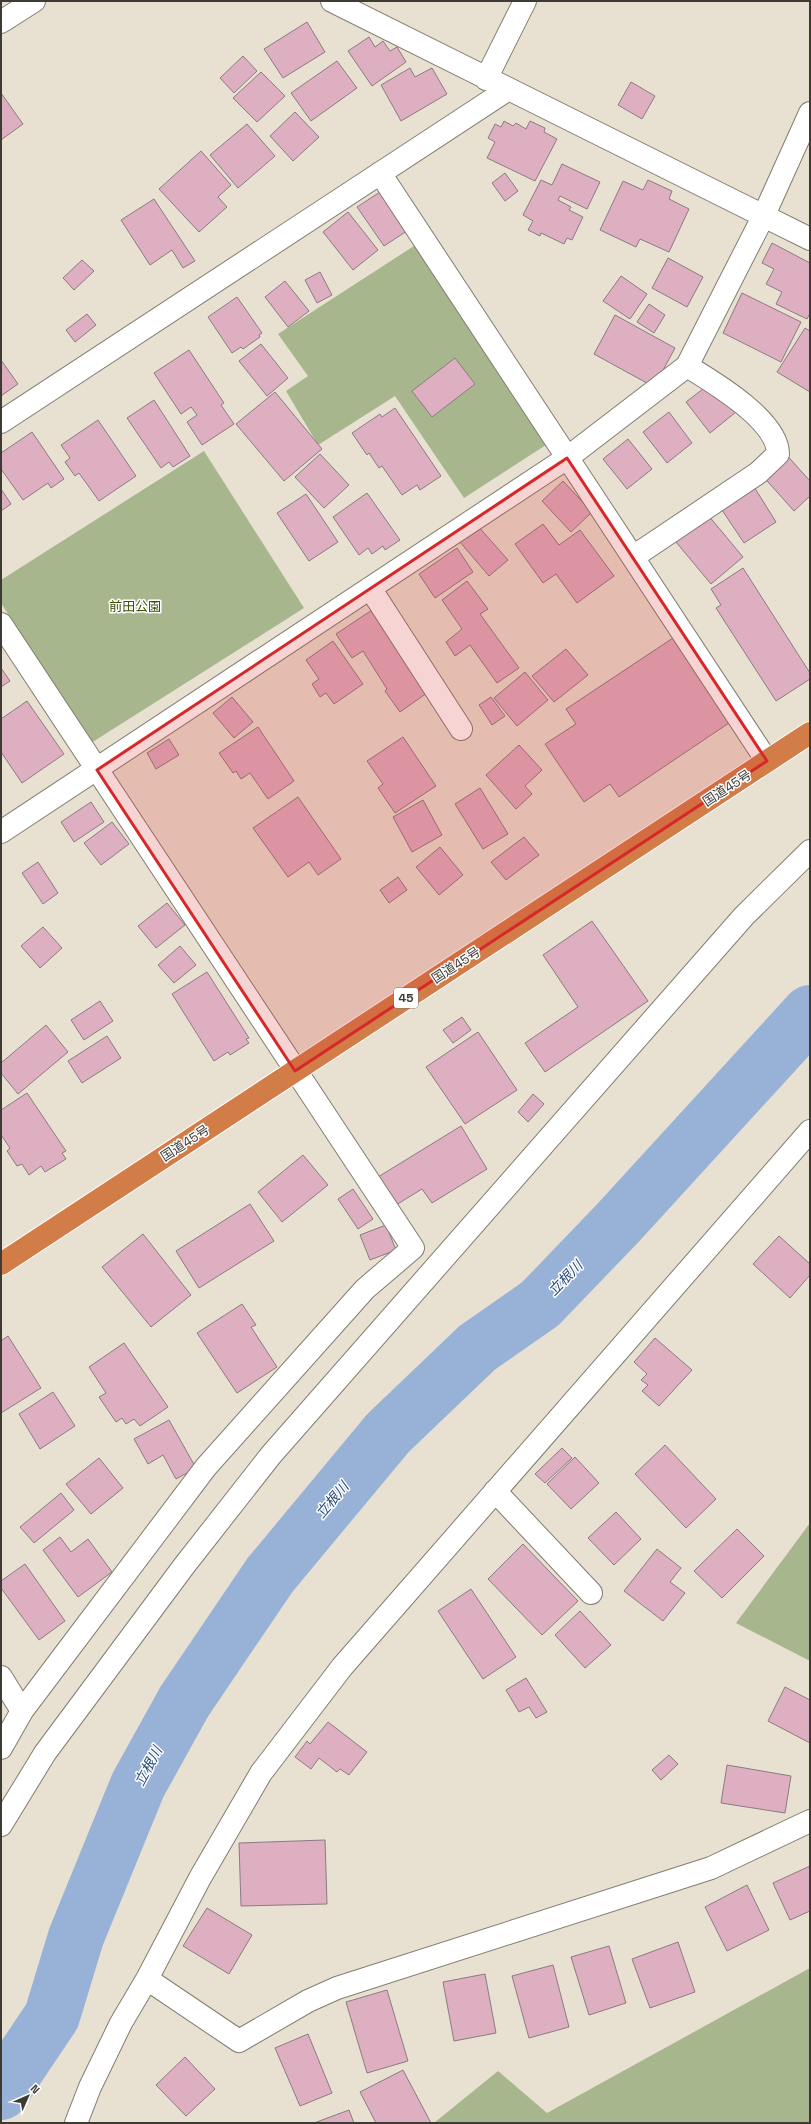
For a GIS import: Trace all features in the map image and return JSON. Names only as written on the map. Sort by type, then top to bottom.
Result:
[{"type":"highway","name":"国道45号","points":[[1,1264],[810,733]]},
{"type":"street","points":[[486,79],[525,1]]},
{"type":"street","points":[[1,22],[29,2]]},
{"type":"street","points":[[336,2],[507,90],[764,215],[810,239]]},
{"type":"street","points":[[1,422],[507,90]]},
{"type":"street","points":[[1,832],[567,458],[687,366],[764,215],[810,113]]},
{"type":"street","points":[[380,173],[767,761]]},
{"type":"street","points":[[632,557],[758,474],[778,454],[778,444],[767,428],[737,398],[687,366]]},
{"type":"street","points":[[370,588],[461,730]]},
{"type":"street","points":[[1,624],[413,1248],[365,1289],[206,1467],[22,1712],[1,1748]]},
{"type":"street","points":[[1,1825],[44,1753],[184,1566],[271,1455],[744,916],[810,851]]},
{"type":"street","points":[[76,2123],[90,2087],[117,2030],[147,1979],[200,1878],[262,1773],[342,1667],[810,1131]]},
{"type":"street","points":[[495,1491],[592,1593]]},
{"type":"street","points":[[1,1677],[22,1712]]},
{"type":"street","points":[[147,1979],[239,2041],[308,2001],[337,1988],[711,1868],[810,1821]]},
{"type":"highlighted area","points":[[567,458],[767,761],[295,1071],[97,770]]},
{"type":"green space","points":[[417,244],[546,445],[464,498],[395,396],[318,445],[286,391],[308,376],[278,334]]},
{"type":"green space","name":"前田公園","points":[[204,451],[304,608],[91,743],[1,603],[1,580]]},
{"type":"green space","points":[[810,1523],[810,1661],[736,1623]]},
{"type":"green space","points":[[810,1968],[810,2123],[434,2123],[498,2071],[547,2113]]},
{"type":"building","points":[[307,22],[325,52],[283,78],[264,49]]},
{"type":"building","points":[[369,37],[375,47],[383,41],[390,51],[397,47],[406,62],[372,86],[348,51]]},
{"type":"building","points":[[243,56],[257,71],[234,93],[220,78]]},
{"type":"building","points":[[337,61],[357,88],[311,121],[291,93]]},
{"type":"building","points":[[410,68],[415,77],[432,68],[447,94],[401,121],[381,85]]},
{"type":"building","points":[[261,72],[285,96],[257,122],[233,98]]},
{"type":"building","points":[[631,82],[655,96],[642,119],[618,105]]},
{"type":"building","points":[[1,93],[23,124],[1,140]]},
{"type":"building","points":[[295,112],[319,137],[293,161],[270,136]]},
{"type":"building","points":[[504,121],[513,126],[516,123],[526,129],[530,121],[545,128],[544,132],[557,139],[535,181],[487,158],[495,142],[488,138],[495,124],[501,127]]},
{"type":"building","points":[[247,124],[275,156],[238,188],[210,155]]},
{"type":"building","points":[[201,151],[231,185],[218,197],[227,207],[199,232],[159,189]]},
{"type":"building","points":[[562,164],[600,182],[587,209],[560,196],[558,200],[571,207],[569,210],[583,217],[572,240],[567,238],[564,244],[541,233],[540,236],[528,230],[533,221],[523,215],[541,180],[552,185]]},
{"type":"building","points":[[505,173],[518,191],[505,201],[492,183]]},
{"type":"building","points":[[648,180],[672,191],[669,199],[689,209],[669,252],[640,239],[636,247],[600,230],[623,181],[643,190]]},
{"type":"building","points":[[386,188],[413,227],[384,246],[357,207]]},
{"type":"building","points":[[154,199],[195,261],[183,268],[172,250],[150,265],[121,220]]},
{"type":"building","points":[[348,212],[378,250],[353,270],[323,232]]},
{"type":"building","points":[[772,243],[810,263],[810,313],[807,319],[776,304],[782,292],[766,284],[774,269],[762,263]]},
{"type":"building","points":[[668,258],[703,277],[687,307],[652,288]]},
{"type":"building","points":[[82,260],[94,271],[74,290],[63,278]]},
{"type":"building","points":[[320,272],[332,295],[317,303],[305,280]]},
{"type":"building","points":[[621,276],[647,294],[630,319],[603,301]]},
{"type":"building","points":[[285,281],[309,311],[288,327],[265,297]]},
{"type":"building","points":[[742,293],[801,322],[781,362],[723,333]]},
{"type":"building","points":[[237,297],[262,333],[259,335],[260,337],[243,349],[241,347],[232,353],[208,317]]},
{"type":"building","points":[[649,304],[665,315],[654,333],[637,322]]},
{"type":"building","points":[[87,314],[96,325],[75,342],[66,330]]},
{"type":"building","points":[[615,315],[675,348],[654,387],[594,354]]},
{"type":"building","points":[[805,328],[810,331],[810,392],[777,372]]},
{"type":"building","points":[[261,344],[288,378],[267,396],[239,361]]},
{"type":"building","points":[[189,350],[224,403],[221,405],[234,424],[202,445],[187,422],[197,415],[191,407],[181,414],[154,373]]},
{"type":"building","points":[[455,358],[475,384],[432,417],[412,391]]},
{"type":"building","points":[[1,360],[18,384],[1,396]]},
{"type":"building","points":[[712,382],[736,412],[710,433],[686,402]]},
{"type":"building","points":[[275,392],[322,449],[284,481],[236,424]]},
{"type":"building","points":[[154,400],[190,456],[173,467],[169,462],[161,468],[127,418]]},
{"type":"building","points":[[395,408],[441,476],[420,490],[417,485],[402,495],[382,466],[379,468],[369,453],[367,455],[352,433],[380,414],[382,417]]},
{"type":"building","points":[[669,412],[692,443],[667,463],[643,432]]},
{"type":"building","points":[[98,420],[136,476],[99,501],[79,473],[75,476],[65,462],[70,458],[61,445]]},
{"type":"building","points":[[32,432],[64,479],[51,488],[48,483],[23,500],[1,469],[1,453]]},
{"type":"building","points":[[628,439],[652,469],[627,489],[603,459]]},
{"type":"building","points":[[784,452],[810,481],[810,496],[794,511],[760,473]]},
{"type":"building","points":[[320,454],[349,485],[324,508],[295,477]]},
{"type":"building","points":[[563,481],[592,512],[571,532],[542,501]]},
{"type":"building","points":[[751,482],[776,522],[744,543],[718,504]]},
{"type":"building","points":[[1,489],[11,504],[1,511]]},
{"type":"building","points":[[367,493],[400,540],[385,550],[383,546],[372,554],[368,548],[359,555],[333,517]]},
{"type":"building","points":[[306,494],[338,542],[309,561],[277,513]]},
{"type":"building","points":[[708,515],[743,557],[711,584],[676,542]]},
{"type":"building","points":[[543,524],[559,545],[580,530],[614,576],[577,603],[556,574],[543,583],[515,544]]},
{"type":"building","points":[[477,525],[508,560],[489,576],[459,541]]},
{"type":"building","points":[[457,548],[473,572],[435,598],[419,574]]},
{"type":"building","points":[[743,568],[810,673],[810,679],[776,701],[716,608],[721,605],[711,589]]},
{"type":"building","points":[[467,581],[488,609],[480,614],[519,668],[497,683],[470,645],[455,656],[446,642],[462,629],[442,600]]},
{"type":"building","points":[[372,610],[427,693],[400,712],[385,691],[387,689],[363,651],[352,658],[336,634]]},
{"type":"building","points":[[673,638],[729,723],[619,797],[610,784],[584,802],[545,744],[576,724],[566,709]]},
{"type":"building","points":[[333,641],[363,684],[334,704],[326,693],[320,697],[312,684],[319,679],[306,660]]},
{"type":"building","points":[[566,649],[588,675],[554,702],[532,676]]},
{"type":"building","points":[[1,668],[10,681],[1,687]]},
{"type":"building","points":[[525,672],[548,700],[517,726],[494,698]]},
{"type":"building","points":[[232,697],[253,722],[234,738],[213,713]]},
{"type":"building","points":[[491,697],[505,716],[492,725],[479,705]]},
{"type":"building","points":[[27,701],[64,754],[22,783],[1,752],[1,719]]},
{"type":"building","points":[[258,727],[294,781],[268,799],[250,773],[241,779],[236,771],[233,773],[219,753]]},
{"type":"building","points":[[403,737],[436,786],[395,813],[378,788],[383,784],[367,761]]},
{"type":"building","points":[[169,739],[179,755],[156,769],[147,753]]},
{"type":"building","points":[[519,745],[542,770],[525,786],[532,794],[516,809],[486,775]]},
{"type":"building","points":[[480,788],[508,834],[483,849],[455,804]]},
{"type":"building","points":[[298,797],[341,859],[318,875],[309,862],[288,877],[253,828]]},
{"type":"building","points":[[423,800],[442,835],[412,852],[393,817]]},
{"type":"building","points":[[91,802],[104,822],[74,842],[61,822]]},
{"type":"building","points":[[112,822],[129,844],[101,865],[84,843]]},
{"type":"building","points":[[524,837],[539,855],[506,880],[491,862]]},
{"type":"building","points":[[440,847],[463,875],[439,895],[416,867]]},
{"type":"building","points":[[38,862],[58,893],[43,904],[22,873]]},
{"type":"building","points":[[398,877],[407,890],[389,903],[380,890]]},
{"type":"building","points":[[167,903],[185,925],[156,948],[138,926]]},
{"type":"building","points":[[592,921],[648,1001],[545,1072],[525,1043],[578,1007],[543,955]]},
{"type":"building","points":[[43,927],[62,948],[40,968],[21,946]]},
{"type":"building","points":[[180,946],[196,965],[174,983],[158,965]]},
{"type":"building","points":[[207,972],[249,1038],[246,1039],[249,1043],[230,1055],[228,1052],[214,1061],[172,994]]},
{"type":"building","points":[[100,1001],[113,1021],[84,1040],[71,1020]]},
{"type":"building","points":[[462,1017],[471,1030],[453,1043],[443,1030]]},
{"type":"building","points":[[46,1025],[68,1052],[18,1094],[1,1073],[1,1063]]},
{"type":"building","points":[[478,1032],[517,1090],[465,1124],[426,1067]]},
{"type":"building","points":[[107,1036],[121,1058],[82,1083],[68,1061]]},
{"type":"building","points":[[27,1093],[66,1151],[62,1153],[66,1159],[45,1172],[41,1166],[29,1175],[22,1164],[17,1166],[7,1151],[10,1148],[1,1135],[1,1110]]},
{"type":"building","points":[[533,1094],[544,1104],[528,1122],[518,1112]]},
{"type":"building","points":[[461,1126],[487,1169],[432,1203],[422,1189],[396,1205],[378,1177]]},
{"type":"building","points":[[303,1155],[328,1185],[282,1222],[258,1192]]},
{"type":"building","points":[[353,1189],[373,1219],[358,1229],[338,1199]]},
{"type":"building","points":[[250,1204],[274,1241],[199,1288],[176,1251]]},
{"type":"building","points":[[386,1225],[396,1250],[370,1260],[360,1235]]},
{"type":"building","points":[[143,1234],[191,1295],[151,1327],[102,1267]]},
{"type":"building","points":[[779,1236],[810,1264],[810,1275],[790,1298],[753,1264]]},
{"type":"building","points":[[242,1304],[256,1325],[251,1327],[277,1367],[237,1393],[197,1333]]},
{"type":"building","points":[[8,1336],[41,1388],[1,1413],[1,1341]]},
{"type":"building","points":[[655,1338],[692,1370],[659,1406],[642,1391],[648,1385],[641,1380],[647,1374],[634,1362]]},
{"type":"building","points":[[124,1343],[168,1407],[140,1426],[134,1419],[126,1424],[122,1418],[116,1422],[99,1397],[106,1393],[89,1367]]},
{"type":"building","points":[[53,1392],[75,1426],[40,1449],[19,1414]]},
{"type":"building","points":[[169,1420],[196,1468],[176,1479],[163,1455],[148,1464],[134,1439]]},
{"type":"building","points":[[665,1445],[716,1499],[686,1528],[635,1474]]},
{"type":"building","points":[[562,1448],[572,1458],[545,1483],[535,1474]]},
{"type":"building","points":[[575,1457],[599,1483],[571,1509],[547,1484]]},
{"type":"building","points":[[99,1458],[123,1488],[91,1514],[66,1484]]},
{"type":"building","points":[[61,1493],[74,1510],[34,1543],[20,1527]]},
{"type":"building","points":[[616,1512],[641,1539],[614,1565],[588,1538]]},
{"type":"building","points":[[737,1529],[764,1556],[722,1598],[694,1571]]},
{"type":"building","points":[[60,1537],[71,1552],[88,1539],[112,1572],[78,1597],[43,1550]]},
{"type":"building","points":[[523,1544],[578,1601],[542,1635],[488,1579]]},
{"type":"building","points":[[657,1549],[681,1568],[670,1582],[685,1593],[663,1621],[624,1591]]},
{"type":"building","points":[[25,1564],[65,1621],[39,1640],[1,1588],[1,1581]]},
{"type":"building","points":[[471,1589],[516,1657],[483,1679],[438,1611]]},
{"type":"building","points":[[580,1611],[611,1645],[585,1668],[555,1635]]},
{"type":"building","points":[[526,1678],[547,1712],[536,1718],[529,1707],[519,1712],[506,1690]]},
{"type":"building","points":[[785,1687],[810,1700],[810,1743],[768,1721]]},
{"type":"building","points":[[328,1722],[367,1752],[349,1775],[340,1769],[337,1772],[319,1758],[311,1769],[295,1757],[307,1741],[310,1744]]},
{"type":"building","points":[[669,1755],[678,1764],[661,1780],[652,1770]]},
{"type":"building","points":[[727,1765],[791,1776],[785,1813],[721,1803]]},
{"type":"building","points":[[325,1840],[327,1904],[241,1906],[239,1843]]},
{"type":"building","points":[[810,1866],[810,1911],[790,1920],[773,1883]]},
{"type":"building","points":[[747,1885],[769,1930],[727,1951],[705,1907]]},
{"type":"building","points":[[207,1908],[252,1935],[229,1974],[183,1946]]},
{"type":"building","points":[[678,1942],[695,1992],[650,2008],[632,1959]]},
{"type":"building","points":[[609,1946],[626,2003],[589,2015],[571,1957]]},
{"type":"building","points":[[553,1965],[569,2027],[529,2038],[512,1976]]},
{"type":"building","points":[[485,1974],[496,2033],[454,2041],[443,1982]]},
{"type":"building","points":[[387,1990],[408,2061],[367,2073],[346,2002]]},
{"type":"building","points":[[308,2034],[332,2093],[300,2106],[275,2048]]},
{"type":"building","points":[[185,2057],[215,2089],[186,2116],[156,2085]]},
{"type":"building","points":[[403,2070],[431,2123],[376,2123],[360,2092]]},
{"type":"building","points":[[349,2110],[354,2123],[314,2123]]},
{"type":"waterway","name":"立根川","points":[[1,2092],[52,2016],[76,1937],[138,1785],[184,1702],[270,1575],[388,1433],[477,1348],[540,1304],[617,1224],[810,1013]]}]
